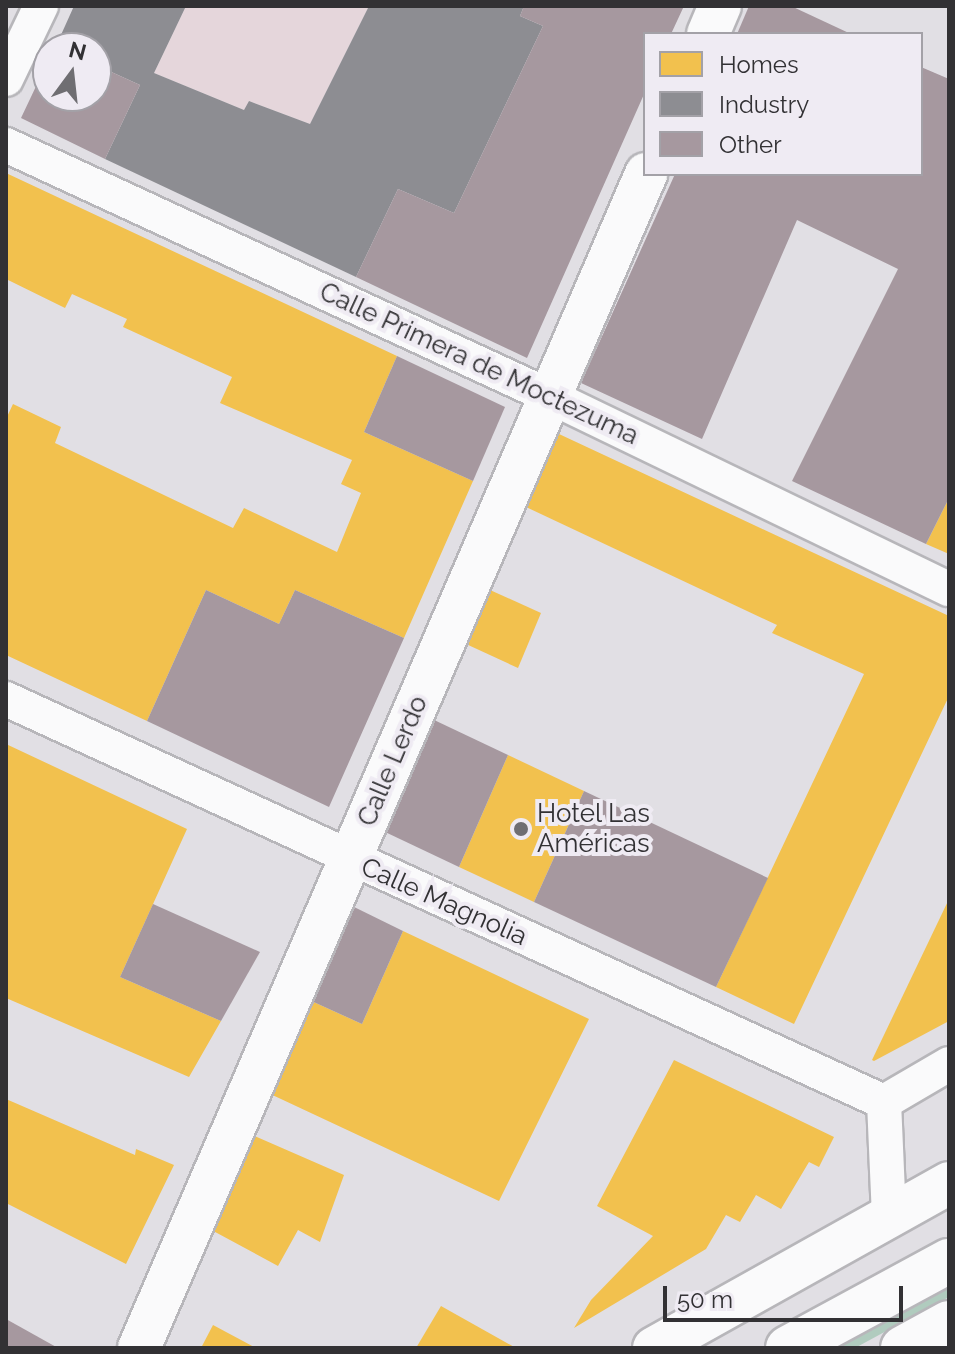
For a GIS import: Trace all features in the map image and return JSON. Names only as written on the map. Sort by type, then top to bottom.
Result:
[{"type":"main road","points":[[788,1348],[949,1261]]},
{"type":"main road","points":[[903,1348],[949,1323]]},
{"type":"street","points":[[6,79],[41,6]]},
{"type":"street","points":[[709,32],[720,6]]},
{"type":"street","name":"Calle Primera de Moctezuma","points":[[6,145],[547,395],[949,589]]},
{"type":"street","name":"Calle Lerdo","points":[[139,1348],[351,860],[547,395],[645,176]]},
{"type":"street","name":"Calle Magnolia","points":[[6,699],[351,860],[884,1102]]},
{"type":"street","points":[[889,1218],[884,1102],[949,1064]]},
{"type":"street","points":[[654,1348],[949,1183]]},
{"type":"shaded area","points":[[186,6],[369,6],[310,124],[249,101],[244,110],[154,73]]},
{"type":"green space","points":[[949,1286],[949,1297],[855,1348],[835,1348]]},
{"type":"building: Homes","points":[[6,173],[397,356],[364,432],[473,481],[404,638],[295,590],[279,624],[206,590],[147,721],[6,655],[6,419],[13,404],[61,427],[55,443],[233,528],[244,508],[337,552],[361,493],[341,484],[352,460],[220,403],[232,377],[123,327],[127,319],[72,294],[65,308],[6,279]]},
{"type":"building: Homes","points":[[559,434],[949,616],[949,696],[794,1024],[716,987],[864,674],[772,633],[777,625],[526,507]]},
{"type":"building: Homes","points":[[949,498],[949,554],[926,544]]},
{"type":"building: Homes","points":[[490,590],[541,613],[518,668],[466,644]]},
{"type":"building: Homes","points":[[6,744],[187,829],[120,977],[221,1021],[189,1077],[6,998]]},
{"type":"building: Homes","name":"Hotel Las Américas","points":[[508,755],[584,791],[534,902],[459,867]]},
{"type":"building: Homes","points":[[949,899],[949,1021],[874,1061],[872,1060]]},
{"type":"building: Homes","points":[[403,931],[589,1019],[499,1201],[266,1092],[307,999],[362,1024]]},
{"type":"building: Homes","points":[[674,1060],[834,1137],[819,1167],[809,1162],[781,1209],[756,1195],[740,1222],[726,1215],[706,1249],[574,1328],[591,1300],[653,1236],[597,1206]]},
{"type":"building: Homes","points":[[6,1099],[135,1155],[136,1149],[174,1165],[126,1264],[6,1203]]},
{"type":"building: Homes","points":[[248,1133],[344,1175],[320,1242],[298,1230],[278,1266],[204,1226]]},
{"type":"building: Homes","points":[[441,1306],[516,1348],[416,1348]]},
{"type":"building: Homes","points":[[213,1325],[256,1348],[201,1348]]},
{"type":"building: Industry","points":[[74,6],[186,6],[154,73],[244,110],[249,101],[310,124],[369,6],[524,6],[520,16],[543,26],[454,213],[398,189],[356,277],[105,159],[140,85],[112,72],[112,32],[62,32]]},
{"type":"building: Other","points":[[524,6],[684,6],[672,32],[643,32],[643,97],[527,358],[356,277],[398,189],[454,213],[543,26],[520,16]]},
{"type":"building: Other","points":[[749,6],[791,6],[847,32],[738,32]]},
{"type":"building: Other","points":[[923,68],[949,79],[949,498],[926,544],[792,481],[898,269],[797,220],[702,439],[581,383],[674,176],[923,176]]},
{"type":"building: Other","points":[[112,72],[140,85],[105,159],[21,118],[32,95],[32,112],[112,112]]},
{"type":"building: Other","points":[[397,356],[505,407],[473,481],[364,432]]},
{"type":"building: Other","points":[[206,590],[279,624],[295,590],[404,638],[329,807],[147,721]]},
{"type":"building: Other","points":[[432,719],[508,755],[459,867],[383,831]]},
{"type":"building: Other","points":[[584,791],[768,878],[716,987],[534,902]]},
{"type":"building: Other","points":[[153,904],[260,952],[221,1021],[120,977]]},
{"type":"building: Other","points":[[348,904],[403,931],[362,1024],[307,999]]},
{"type":"building: Other","points":[[6,1319],[58,1348],[6,1348]]},
{"type":"place","name":"Hotel Las Américas","points":[[521,829]]}]
